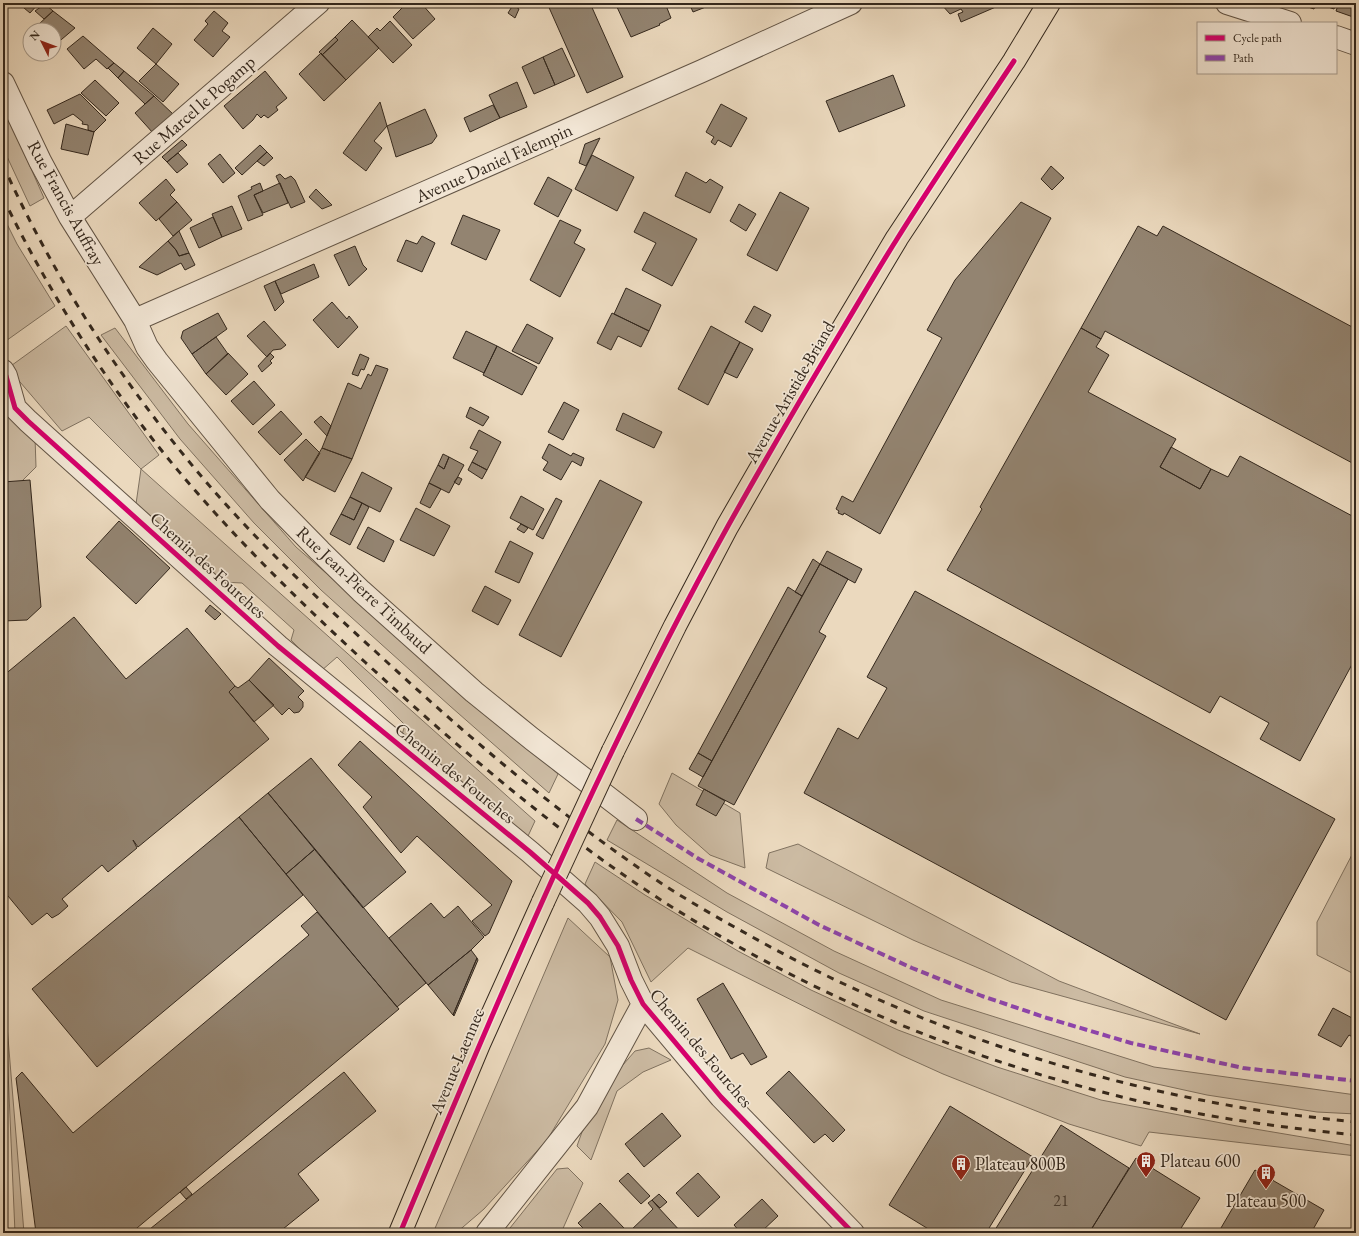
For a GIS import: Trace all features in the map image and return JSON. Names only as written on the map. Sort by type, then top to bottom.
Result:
[{"type":"main road","name":"Avenue Aristide Briand","points":[[543,902],[613,750],[675,626],[727,527],[795,409],[897,238],[1014,61],[1049,3]]},
{"type":"main road","name":"Avenue Laennec","points":[[400,1233],[479,1044],[543,902]]},
{"type":"street","name":"Rue Marcel le Pogamp","points":[[70,217],[318,3]]},
{"type":"street","name":"Avenue Daniel Falempin","points":[[135,320],[702,71],[851,3]]},
{"type":"street","points":[[1227,3],[1287,22]]},
{"type":"street","points":[[1337,37],[1356,44]]},
{"type":"street","name":"Rue Francis Auffray","points":[[3,82],[37,155],[70,217],[135,320]]},
{"type":"street","name":"Rue Jean-Pierre Timbaud","points":[[135,320],[147,346],[157,361],[270,500],[320,551],[361,591],[474,692],[532,739],[636,819]]},
{"type":"street","name":"Chemin des Fourches","points":[[5,374],[15,408],[28,421],[278,646],[530,852],[588,903],[600,917],[618,946],[631,980],[643,1004],[721,1097],[852,1233]]},
{"type":"street","points":[[487,1233],[587,1107],[643,1004]]},
{"type":"shaded area","points":[[3,105],[44,198],[30,206],[3,148]]},
{"type":"shaded area","points":[[3,216],[17,244],[55,306],[3,343]]},
{"type":"shaded area","points":[[66,326],[159,455],[141,469],[89,417],[62,431],[8,368]]},
{"type":"shaded area","points":[[115,328],[188,424],[296,547],[558,774],[549,793],[321,590],[254,523],[180,439],[101,335]]},
{"type":"shaded area","points":[[3,388],[35,437],[36,467],[15,488],[3,487]]},
{"type":"shaded area","points":[[141,469],[535,821],[522,849],[400,741],[405,725],[337,657],[321,671],[291,640],[294,630],[242,583],[222,582],[136,504]]},
{"type":"shaded area","points":[[672,773],[740,813],[745,868],[710,855],[676,825],[659,804]]},
{"type":"shaded area","points":[[617,820],[727,893],[834,951],[941,1000],[1154,1067],[1356,1095],[1356,1114],[1317,1112],[1207,1095],[1125,1077],[924,1011],[839,973],[727,912],[607,840]]},
{"type":"shaded area","points":[[798,844],[1059,981],[1200,1034],[1011,982],[913,940],[766,868],[769,853]]},
{"type":"shaded area","points":[[1356,847],[1356,975],[1317,955],[1317,922]]},
{"type":"shaded area","points":[[595,862],[645,895],[738,951],[811,990],[898,1030],[997,1067],[1101,1100],[1237,1126],[1356,1146],[1356,1156],[1149,1132],[1141,1146],[1069,1124],[943,1074],[901,1055],[688,948],[651,982],[622,922],[585,884]]},
{"type":"shaded area","points":[[568,918],[610,957],[618,1000],[605,1044],[547,1140],[484,1209],[456,1233],[433,1233]]},
{"type":"shaded area","points":[[5,1001],[24,1233],[15,1233]]},
{"type":"shaded area","points":[[649,1048],[671,1060],[643,1072],[617,1091],[591,1160],[577,1146],[582,1132],[622,1066],[635,1051]]},
{"type":"shaded area","points":[[568,1168],[583,1183],[561,1233],[508,1233],[510,1228],[557,1169]]},
{"type":"building","points":[[18,3],[39,3],[30,13]]},
{"type":"building","points":[[407,3],[421,3],[435,19],[413,39],[393,17]]},
{"type":"building","points":[[547,3],[590,3],[623,77],[587,93]]},
{"type":"building","points":[[620,3],[665,3],[671,18],[659,24],[660,25],[631,37],[616,5]]},
{"type":"building","points":[[689,3],[716,3],[693,12]]},
{"type":"building","points":[[941,3],[1005,3],[961,22],[958,14],[963,12],[961,9],[950,14]]},
{"type":"building","points":[[1296,3],[1316,3],[1314,9]]},
{"type":"building","points":[[1326,3],[1336,3],[1334,9],[1325,6]]},
{"type":"building","points":[[1339,3],[1356,3],[1356,18],[1336,11]]},
{"type":"building","points":[[45,4],[53,11],[44,19],[35,11]]},
{"type":"building","points":[[513,5],[519,9],[515,18],[508,13]]},
{"type":"building","points":[[53,11],[75,28],[62,39],[62,22],[41,22]]},
{"type":"building","points":[[214,11],[228,23],[222,31],[230,37],[213,57],[194,40],[208,24],[205,21]]},
{"type":"building","points":[[352,20],[379,48],[346,80],[322,55],[338,40],[335,37]]},
{"type":"building","points":[[390,21],[412,45],[393,63],[368,37],[377,28],[380,31]]},
{"type":"building","points":[[153,28],[172,44],[156,64],[137,48]]},
{"type":"building","points":[[83,36],[114,63],[107,69],[96,59],[84,69],[67,49]]},
{"type":"building","points":[[335,37],[338,40],[322,55],[319,52]]},
{"type":"building","points":[[562,48],[575,76],[555,85],[543,57]]},
{"type":"building","points":[[321,53],[346,80],[324,101],[299,74]]},
{"type":"building","points":[[543,57],[555,85],[534,94],[522,67]]},
{"type":"building","points":[[114,63],[124,71],[118,78],[108,68]]},
{"type":"building","points":[[156,64],[179,84],[163,102],[139,81]]},
{"type":"building","points":[[124,71],[154,96],[145,104],[118,78]]},
{"type":"building","points":[[265,71],[287,98],[276,107],[278,110],[268,118],[264,115],[261,118],[257,114],[243,129],[224,106]]},
{"type":"building","points":[[893,75],[905,106],[839,132],[826,101]]},
{"type":"building","points":[[95,80],[119,103],[106,116],[81,93]]},
{"type":"building","points":[[517,82],[527,107],[500,118],[489,95]]},
{"type":"building","points":[[80,94],[106,120],[94,132],[88,130],[88,125],[82,124],[83,122],[73,114],[54,124],[47,110]]},
{"type":"building","points":[[154,96],[174,115],[153,133],[135,113]]},
{"type":"building","points":[[380,102],[387,126],[374,141],[382,148],[366,171],[343,153]]},
{"type":"building","points":[[721,104],[747,118],[731,147],[718,140],[715,145],[711,142],[714,137],[706,132]]},
{"type":"building","points":[[493,105],[500,118],[470,132],[464,118]]},
{"type":"building","points":[[425,109],[437,136],[432,143],[396,157],[387,126]]},
{"type":"building","points":[[66,124],[94,132],[88,155],[61,149]]},
{"type":"building","points":[[600,138],[586,166],[579,163],[585,144]]},
{"type":"building","points":[[182,140],[187,145],[167,162],[162,157]]},
{"type":"building","points":[[260,145],[267,152],[242,175],[235,168]]},
{"type":"building","points":[[267,152],[273,158],[264,166],[257,161]]},
{"type":"building","points":[[178,153],[188,164],[177,173],[167,162]]},
{"type":"building","points":[[220,154],[235,173],[223,183],[208,164]]},
{"type":"building","points":[[592,155],[634,177],[617,211],[575,189]]},
{"type":"building","points":[[1051,166],[1064,178],[1052,190],[1041,179]]},
{"type":"building","points":[[686,172],[706,183],[710,179],[723,187],[710,213],[675,196]]},
{"type":"building","points":[[280,174],[285,179],[291,176],[295,180],[305,202],[291,208],[276,176]]},
{"type":"building","points":[[548,177],[572,190],[558,217],[534,204]]},
{"type":"building","points":[[166,179],[175,190],[170,195],[177,202],[156,221],[139,203]]},
{"type":"building","points":[[260,183],[263,191],[254,195],[263,215],[248,221],[238,196]]},
{"type":"building","points":[[280,183],[288,203],[263,213],[254,195]]},
{"type":"building","points":[[316,189],[332,205],[322,209],[309,197]]},
{"type":"building","points":[[780,192],[809,208],[777,271],[747,255]]},
{"type":"building","points":[[177,202],[192,220],[173,236],[159,219]]},
{"type":"building","points":[[1021,202],[1051,218],[880,534],[844,513],[843,515],[838,513],[839,511],[836,509],[842,496],[853,502],[942,338],[927,330],[955,280]]},
{"type":"building","points":[[739,204],[756,214],[746,231],[730,221]]},
{"type":"building","points":[[232,206],[242,229],[222,237],[212,214]]},
{"type":"building","points":[[644,212],[697,239],[672,286],[642,270],[656,243],[634,232]]},
{"type":"building","points":[[463,215],[500,230],[486,260],[451,244]]},
{"type":"building","points":[[213,217],[222,237],[199,248],[190,228]]},
{"type":"building","points":[[560,220],[581,230],[574,243],[585,249],[560,297],[530,280]]},
{"type":"building","points":[[1138,226],[1157,236],[1163,226],[1356,329],[1356,465],[1105,331],[1101,339],[1081,328]]},
{"type":"building","points":[[179,231],[189,253],[179,256],[168,241]]},
{"type":"building","points":[[422,236],[435,243],[422,272],[397,261],[406,240],[417,244]]},
{"type":"building","points":[[168,241],[179,256],[189,253],[195,265],[185,270],[181,263],[157,275],[139,267]]},
{"type":"building","points":[[355,246],[363,265],[367,269],[349,286],[334,255]]},
{"type":"building","points":[[314,264],[319,277],[281,294],[275,281]]},
{"type":"building","points":[[275,281],[284,302],[275,311],[264,286]]},
{"type":"building","points":[[626,288],[661,305],[649,331],[614,314]]},
{"type":"building","points":[[332,302],[347,319],[349,316],[358,327],[338,348],[313,320]]},
{"type":"building","points":[[754,306],[771,315],[762,332],[745,322]]},
{"type":"building","points":[[218,313],[227,329],[192,354],[181,338],[183,331]]},
{"type":"building","points":[[612,313],[649,331],[641,347],[618,336],[611,350],[597,343]]},
{"type":"building","points":[[264,321],[286,345],[281,349],[273,350],[267,357],[247,336]]},
{"type":"building","points":[[527,324],[553,338],[539,364],[512,351]]},
{"type":"building","points":[[711,326],[740,342],[708,405],[678,389]]},
{"type":"building","points":[[1081,328],[1101,339],[1096,347],[1109,355],[1088,392],[1176,439],[1160,467],[1200,489],[1211,469],[1228,477],[1240,456],[1356,518],[1356,657],[1300,761],[1260,739],[1269,723],[1220,696],[1210,713],[947,570],[982,509],[980,507]]},
{"type":"building","points":[[466,331],[497,346],[484,373],[453,358]]},
{"type":"building","points":[[216,337],[228,354],[206,374],[192,354]]},
{"type":"building","points":[[740,342],[753,349],[737,378],[724,372]]},
{"type":"building","points":[[497,346],[537,367],[522,395],[483,375]]},
{"type":"building","points":[[228,353],[248,374],[226,395],[206,374]]},
{"type":"building","points":[[270,353],[274,357],[270,361],[272,363],[262,372],[258,366]]},
{"type":"building","points":[[360,354],[369,358],[364,370],[361,369],[358,376],[352,374]]},
{"type":"building","points":[[376,365],[388,369],[352,459],[322,448],[348,383],[361,389],[368,374],[371,376]]},
{"type":"building","points":[[254,381],[275,405],[253,425],[231,401]]},
{"type":"building","points":[[564,402],[579,410],[563,440],[548,432]]},
{"type":"building","points":[[470,407],[489,417],[483,426],[466,417]]},
{"type":"building","points":[[281,411],[302,434],[280,455],[258,432]]},
{"type":"building","points":[[623,413],[662,432],[654,448],[616,430]]},
{"type":"building","points":[[321,416],[331,426],[327,436],[314,422]]},
{"type":"building","points":[[479,430],[501,442],[487,470],[472,462],[478,451],[470,448]]},
{"type":"building","points":[[306,439],[320,453],[303,481],[284,460]]},
{"type":"building","points":[[549,444],[571,456],[573,453],[584,458],[581,466],[572,461],[561,480],[543,470],[548,462],[542,458]]},
{"type":"building","points":[[1171,447],[1211,469],[1200,489],[1160,467]]},
{"type":"building","points":[[322,448],[352,459],[335,492],[305,477]]},
{"type":"building","points":[[443,454],[449,457],[444,469],[438,465]]},
{"type":"building","points":[[449,457],[464,465],[449,493],[429,483],[438,465],[444,469]]},
{"type":"building","points":[[472,462],[487,470],[482,479],[468,470]]},
{"type":"building","points":[[362,472],[392,488],[380,512],[350,497]]},
{"type":"building","points":[[458,477],[462,479],[459,485],[454,482]]},
{"type":"building","points":[[30,480],[41,607],[27,620],[3,621],[3,482]]},
{"type":"building","points":[[600,480],[642,502],[561,657],[519,635]]},
{"type":"building","points":[[429,483],[441,489],[430,508],[420,503]]},
{"type":"building","points":[[521,496],[544,509],[533,530],[510,518]]},
{"type":"building","points":[[350,497],[362,503],[354,520],[341,514]]},
{"type":"building","points":[[556,498],[562,501],[543,539],[536,535]]},
{"type":"building","points":[[362,503],[369,507],[350,545],[330,534],[341,514],[354,520]]},
{"type":"building","points":[[416,508],[450,526],[434,556],[400,540]]},
{"type":"building","points":[[119,521],[170,568],[136,604],[86,557]]},
{"type":"building","points":[[521,524],[528,528],[524,533],[517,529]]},
{"type":"building","points":[[368,527],[394,541],[384,562],[357,548]]},
{"type":"building","points":[[510,541],[533,553],[519,583],[495,572]]},
{"type":"building","points":[[827,551],[862,569],[855,583],[820,564]]},
{"type":"building","points":[[813,559],[820,564],[802,596],[795,592]]},
{"type":"building","points":[[820,564],[848,579],[819,632],[826,636],[734,805],[698,786]]},
{"type":"building","points":[[485,586],[511,600],[498,625],[472,611]]},
{"type":"building","points":[[788,587],[802,596],[712,761],[698,753]]},
{"type":"building","points":[[915,591],[1335,819],[1226,1020],[804,793],[838,728],[858,739],[887,688],[867,677]]},
{"type":"building","points":[[210,605],[221,614],[215,620],[205,611]]},
{"type":"building","points":[[74,617],[126,679],[187,628],[235,686],[229,692],[269,739],[138,847],[133,840],[137,848],[108,872],[102,865],[62,899],[68,906],[59,914],[52,918],[47,913],[32,925],[3,890],[3,676]]},
{"type":"building","points":[[269,658],[304,691],[298,697],[303,702],[303,707],[299,712],[294,713],[289,708],[282,715],[249,680]]},
{"type":"building","points":[[249,680],[274,705],[254,722],[229,692],[235,686],[238,688]]},
{"type":"building","points":[[360,741],[512,881],[489,933],[485,936],[472,921],[492,905],[417,836],[401,853],[363,807],[372,797],[338,765]]},
{"type":"building","points":[[698,753],[712,761],[703,777],[689,769]]},
{"type":"building","points":[[311,758],[406,872],[363,908],[268,793]]},
{"type":"building","points":[[704,789],[725,801],[716,816],[696,805]]},
{"type":"building","points":[[268,793],[315,849],[286,874],[239,817]]},
{"type":"building","points":[[239,817],[303,895],[97,1067],[32,989]]},
{"type":"building","points":[[315,849],[426,983],[397,1007],[286,874]]},
{"type":"building","points":[[431,903],[444,918],[458,906],[484,937],[471,950],[428,985],[389,938]]},
{"type":"building","points":[[317,912],[399,1009],[131,1233],[36,1233],[16,1078],[22,1072],[73,1133],[309,935],[301,926]]},
{"type":"building","points":[[471,950],[477,958],[453,1015],[428,985]]},
{"type":"building","points":[[477,958],[478,960],[454,1016],[453,1015]]},
{"type":"building","points":[[723,983],[767,1057],[751,1065],[743,1053],[731,1059],[697,999]]},
{"type":"building","points":[[1333,1008],[1356,1020],[1356,1039],[1349,1035],[1341,1047],[1318,1035]]},
{"type":"building","points":[[789,1071],[845,1130],[833,1142],[825,1134],[814,1143],[766,1093]]},
{"type":"building","points":[[344,1072],[376,1111],[298,1174],[319,1200],[278,1233],[145,1233]]},
{"type":"building","name":"Plateau 800B","points":[[950,1106],[1033,1157],[986,1233],[935,1233],[889,1205]]},
{"type":"building","points":[[662,1113],[681,1136],[644,1167],[625,1144]]},
{"type":"building","points":[[1061,1125],[1129,1168],[1089,1233],[993,1233]]},
{"type":"building","name":"Plateau 600","points":[[1136,1158],[1200,1198],[1178,1233],[1089,1233]]},
{"type":"building","name":"Plateau 500","points":[[1255,1170],[1324,1210],[1311,1233],[1218,1233]]},
{"type":"building","points":[[628,1173],[650,1196],[641,1204],[619,1181]]},
{"type":"building","points":[[698,1173],[720,1197],[698,1217],[676,1193]]},
{"type":"building","points":[[186,1187],[192,1194],[186,1199],[180,1192]]},
{"type":"building","points":[[659,1194],[667,1202],[660,1208],[652,1200]]},
{"type":"building","points":[[762,1199],[778,1216],[760,1233],[741,1233],[734,1225]]},
{"type":"building","points":[[652,1200],[682,1233],[633,1233],[630,1231],[653,1209],[648,1203]]},
{"type":"building","points":[[600,1203],[624,1228],[619,1233],[588,1233],[578,1223]]},
{"type":"railway","points":[[3,165],[42,243],[85,318],[134,390],[208,485],[301,582],[438,708],[534,790],[636,866],[704,910],[805,965],[865,994],[988,1042],[1051,1063],[1179,1095],[1244,1108],[1356,1122]]},
{"type":"railway","points":[[3,198],[51,289],[106,376],[147,432],[224,523],[308,608],[422,714],[537,811],[597,856],[656,897],[717,934],[781,969],[846,1001],[913,1030],[981,1055],[1049,1077],[1147,1103],[1206,1115],[1356,1135]]},
{"type":"marked path","points":[[636,819],[699,859],[819,925],[912,968],[982,996],[1047,1018],[1131,1043],[1243,1068],[1356,1081]]},
{"type":"cycle path","points":[[400,1233],[554,875],[595,786],[682,612],[756,477],[876,273],[1014,61]]},
{"type":"cycle path","points":[[3,371],[6,376],[15,408],[28,421],[278,646],[530,852],[588,903],[600,917],[618,946],[631,980],[643,1004],[721,1097],[853,1233]]},
{"type":"place","name":"Plateau 600","points":[[1146,1178]]},
{"type":"place","name":"Plateau 800B","points":[[961,1181]]},
{"type":"place","name":"Plateau 500","points":[[1266,1190]]}]
